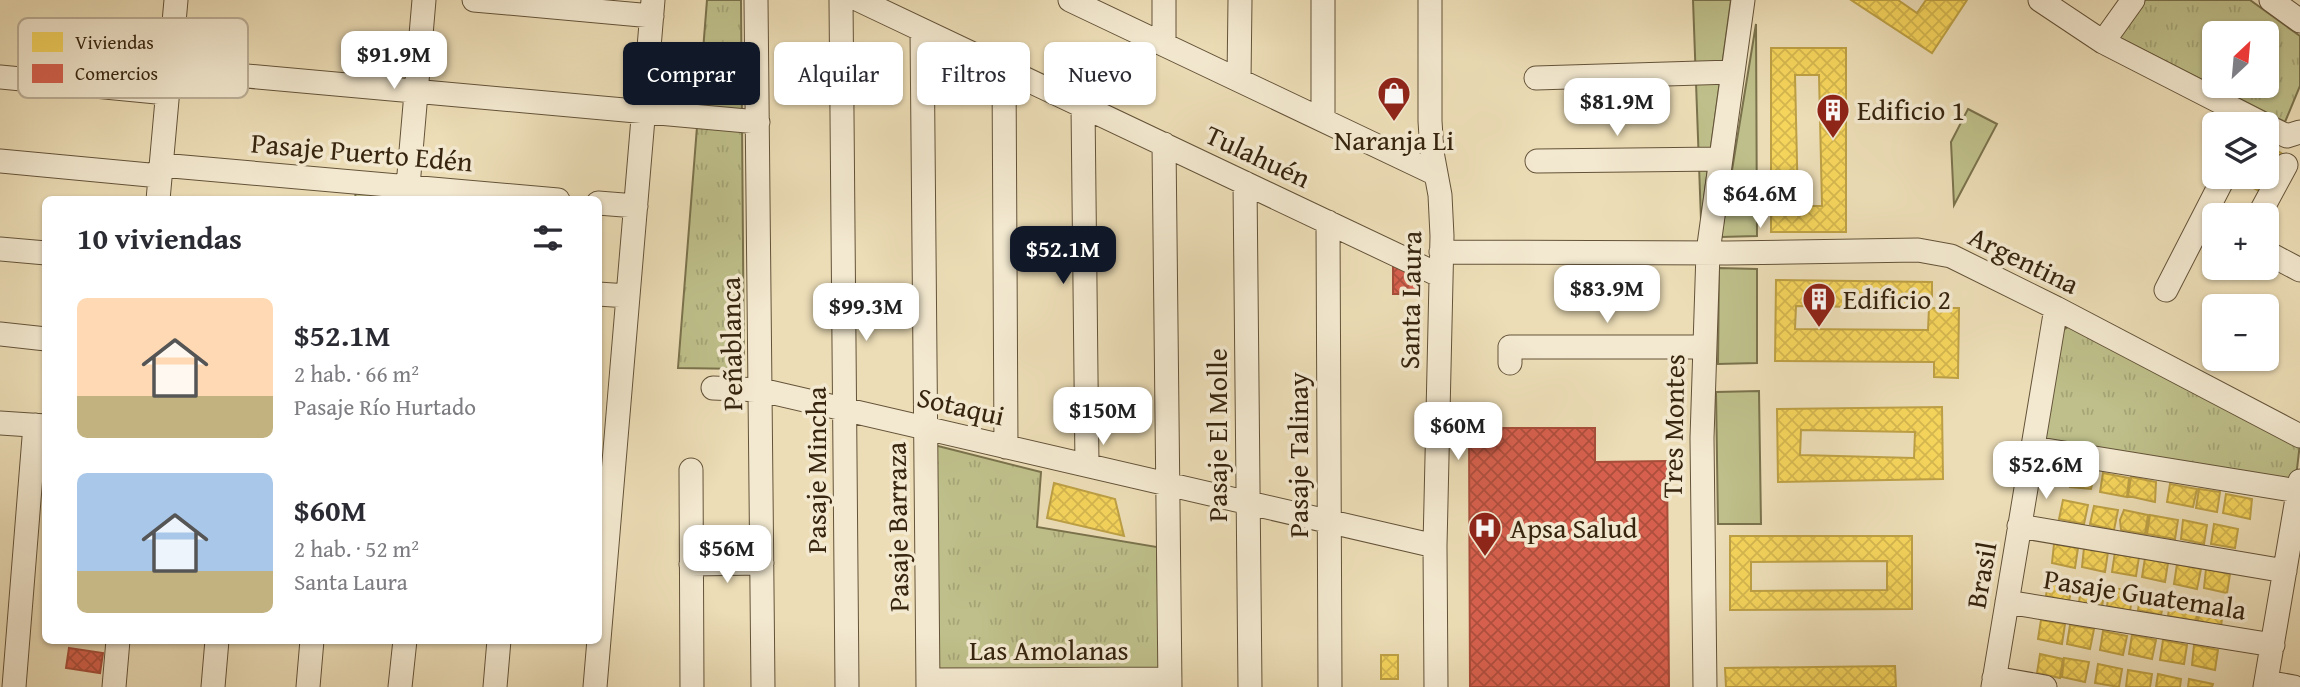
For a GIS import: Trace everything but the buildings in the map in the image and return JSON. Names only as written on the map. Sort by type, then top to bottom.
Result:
[{"type":"street","points":[[174,18],[176,0]]},
{"type":"street","points":[[408,186],[424,0]]},
{"type":"street","points":[[474,0],[653,8],[628,296],[609,382],[602,562]]},
{"type":"street","name":"Peñablanca","points":[[755,0],[763,687]]},
{"type":"street","name":"Pasaje Mincha","points":[[841,0],[847,687]]},
{"type":"street","name":"Tulahuén","points":[[859,0],[947,42]]},
{"type":"street","points":[[1164,0],[1164,44]]},
{"type":"street","points":[[1239,80],[1240,0]]},
{"type":"street","points":[[1323,0],[1323,119]]},
{"type":"street","name":"Santa Laura","points":[[1430,0],[1430,121],[1441,211],[1435,546],[1436,687]]},
{"type":"street","name":"Tres Montes","points":[[1705,687],[1702,511],[1708,252],[1742,0]]},
{"type":"street","points":[[2040,0],[2104,42],[2237,112]]},
{"type":"street","points":[[2104,42],[2133,0]]},
{"type":"street","points":[[2271,0],[2300,21]]},
{"type":"street","points":[[1081,3],[1436,174]]},
{"type":"street","name":"Pasaje Barraza","points":[[922,30],[928,683]]},
{"type":"street","points":[[1536,78],[1732,72]]},
{"type":"street","points":[[248,76],[758,122]]},
{"type":"street","points":[[0,77],[18,79]]},
{"type":"street","name":"Tulahuén","points":[[1030,81],[1441,276]]},
{"type":"street","points":[[158,196],[167,98]]},
{"type":"street","points":[[1004,105],[1006,447]]},
{"type":"street","points":[[1083,106],[1087,466]]},
{"type":"street","points":[[2279,132],[2287,136],[2299,133]]},
{"type":"street","points":[[1164,144],[1170,683]]},
{"type":"street","points":[[1537,161],[1721,159]]},
{"type":"street","name":"Pasaje Puerto Edén","points":[[0,161],[160,170],[350,190],[408,186],[446,195],[468,196]]},
{"type":"street","points":[[2265,203],[2286,165]]},
{"type":"street","name":"Pasaje El Molle","points":[[1245,183],[1250,687]]},
{"type":"street","points":[[602,203],[636,206]]},
{"type":"street","name":"Pasaje Talinay","points":[[1328,222],[1330,687]]},
{"type":"street","points":[[2166,290],[2202,232]]},
{"type":"street","points":[[0,248],[42,253]]},
{"type":"street","name":"Argentina","points":[[1441,252],[1918,250],[1951,256],[2300,436]]},
{"type":"street","points":[[2279,259],[2300,270]]},
{"type":"street","points":[[602,294],[628,296]]},
{"type":"street","name":"Brasil","points":[[1993,683],[2056,308]]},
{"type":"street","points":[[0,334],[42,339]]},
{"type":"street","points":[[1510,363],[1510,346],[1704,347]]},
{"type":"street","name":"Sotaqui","points":[[713,388],[761,390],[1435,546]]},
{"type":"street","points":[[0,423],[40,426],[14,687]]},
{"type":"street","points":[[2033,448],[2299,486],[2266,684],[2294,687]]},
{"type":"street","points":[[691,470],[692,687]]},
{"type":"street","points":[[2020,526],[2285,571]]},
{"type":"street","points":[[691,564],[762,562]]},
{"type":"street","name":"Pasaje Guatemala","points":[[2007,602],[2273,645]]},
{"type":"street","points":[[114,687],[118,644]]},
{"type":"street","points":[[213,687],[217,644]]},
{"type":"street","points":[[307,687],[312,644]]},
{"type":"street","points":[[400,687],[405,644]]},
{"type":"street","points":[[495,687],[499,644]]},
{"type":"street","points":[[594,687],[597,644]]},
{"type":"street","name":"Las Amolanas","points":[[928,683],[1170,683]]},
{"type":"street","points":[[1993,683],[2045,687]]},
{"type":"green space","points":[[707,0],[741,0],[741,42],[704,42]]},
{"type":"green space","points":[[1693,0],[1731,0],[1701,220]]},
{"type":"green space","points":[[2145,0],[2250,0],[2300,36],[2300,86],[2285,122],[2279,119],[2279,112],[2265,112],[2238,98],[2279,98],[2279,21],[2202,21],[2202,80],[2118,37]]},
{"type":"green space","points":[[1756,24],[1757,236],[1721,237]]},
{"type":"green space","points":[[699,105],[742,105],[744,369],[678,368]]},
{"type":"green space","points":[[1968,109],[1997,124],[1954,205],[1951,142]]},
{"type":"green space","points":[[356,188],[413,196],[355,196]]},
{"type":"green space","points":[[1719,268],[1757,269],[1757,363],[1718,364]]},
{"type":"green space","points":[[2070,326],[2300,443],[2295,486],[2043,445],[2063,330]]},
{"type":"green space","points":[[1759,391],[1761,524],[1718,524],[1716,392]]},
{"type":"green space","points":[[934,445],[1041,472],[1037,527],[1157,547],[1160,672],[938,672]]},
{"type":"place","name":"Naranja Li","points":[[1394,123]]},
{"type":"place","name":"Edificio 1","points":[[1833,140]]},
{"type":"place","name":"Edificio 2","points":[[1819,329]]},
{"type":"place","name":"Apsa Salud","points":[[1485,558]]}]
